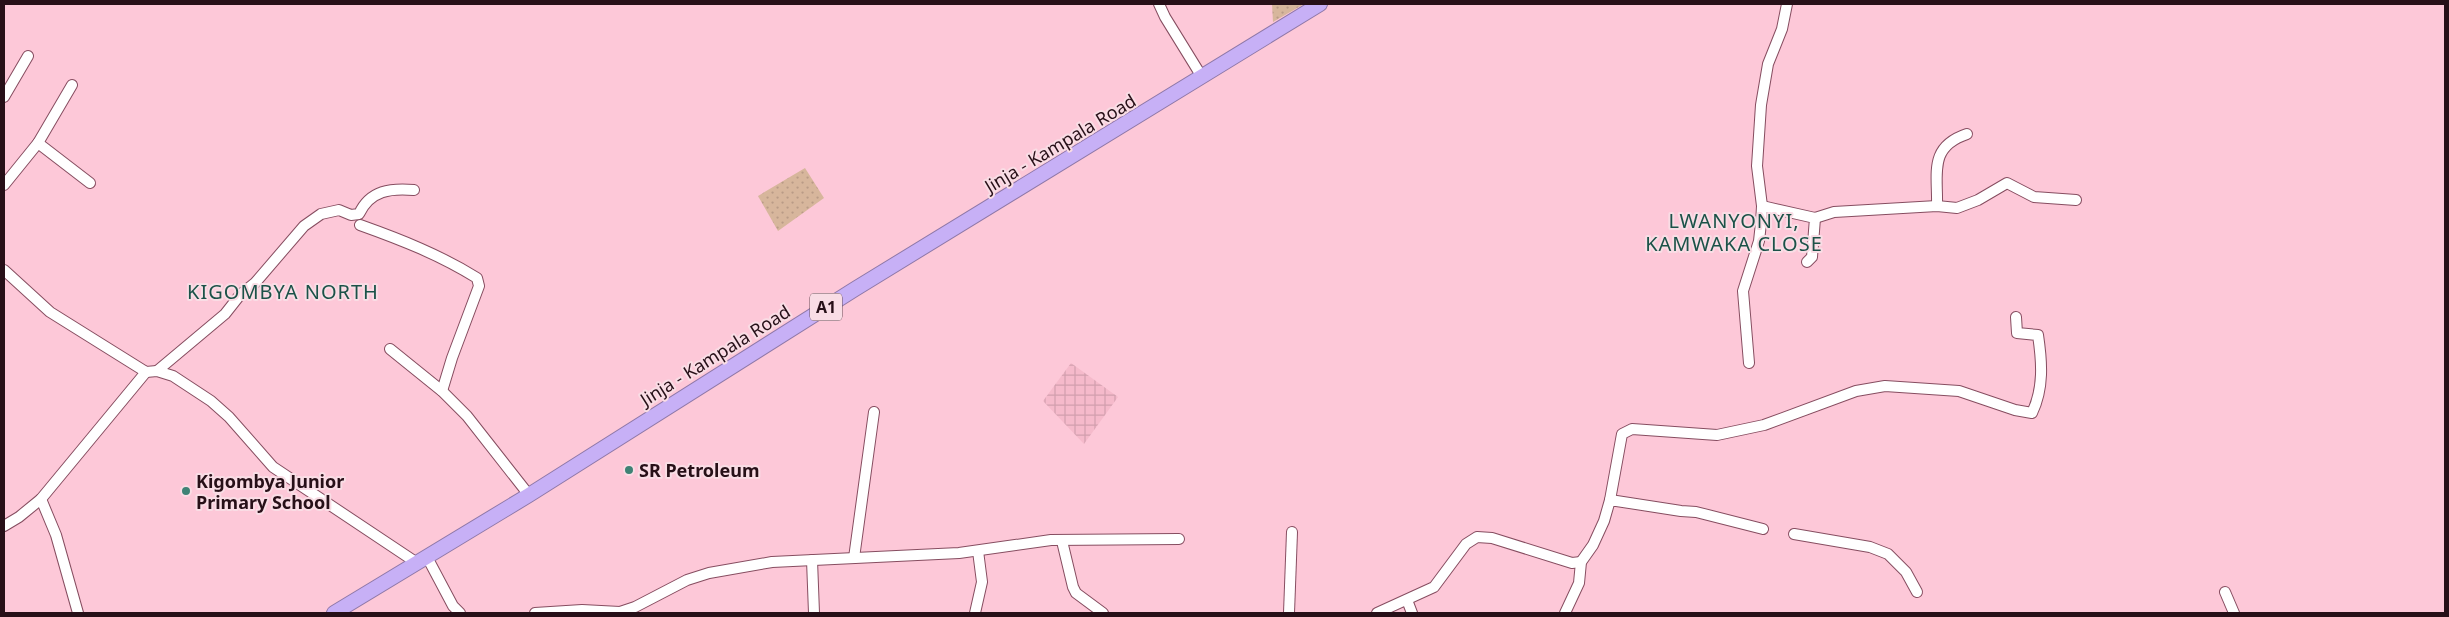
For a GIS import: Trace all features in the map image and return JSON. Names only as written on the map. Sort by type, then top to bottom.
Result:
[{"type":"highway","name":"Jinja - Kampala Road","points":[[334,613],[529,495],[854,289],[1320,4]]},
{"type":"street","points":[[1159,4],[1202,77]]},
{"type":"street","points":[[1749,363],[1743,291],[1759,241],[1762,206],[1757,166],[1761,105],[1768,64],[1782,29],[1787,4]]},
{"type":"street","points":[[4,96],[28,56]]},
{"type":"street","points":[[4,185],[38,143],[72,85]]},
{"type":"street","points":[[1937,206],[1936,167],[1942,151],[1956,137],[1967,134]]},
{"type":"street","points":[[38,143],[90,183]]},
{"type":"street","points":[[1762,206],[1815,218],[1834,212],[1937,206],[1957,208],[1978,200],[2007,183],[2034,197],[2076,200]]},
{"type":"street","points":[[157,371],[225,314],[292,237],[321,214],[339,210],[351,215],[359,214],[362,206],[381,191],[396,188],[414,190]]},
{"type":"street","points":[[1808,262],[1812,257],[1815,218]]},
{"type":"street","points":[[360,225],[449,260],[477,278],[479,286],[452,358],[442,391]]},
{"type":"street","points":[[4,270],[50,312],[146,372],[157,371],[173,376],[221,408],[272,467],[422,560],[453,606],[460,613]]},
{"type":"street","points":[[1565,613],[1579,583],[1581,562],[1593,545],[1604,521],[1610,500],[1622,434],[1632,429],[1717,435],[1730,434],[1764,425],[1856,391],[1885,386],[1959,391],[2015,410],[2032,413],[2037,402],[2042,358],[2038,336],[2017,333],[2016,317]]},
{"type":"street","points":[[390,349],[442,391],[478,430],[529,495]]},
{"type":"street","points":[[4,526],[19,517],[41,499],[146,372]]},
{"type":"street","points":[[854,558],[874,412]]},
{"type":"street","points":[[41,499],[56,535],[78,613]]},
{"type":"street","points":[[1610,500],[1696,512],[1763,529]]},
{"type":"street","points":[[1289,613],[1292,532]]},
{"type":"street","points":[[1794,534],[1870,547],[1888,554],[1906,572],[1917,592]]},
{"type":"street","points":[[1378,613],[1434,587],[1466,544],[1477,537],[1492,538],[1572,563],[1581,562]]},
{"type":"street","points":[[535,613],[582,610],[620,612],[634,607],[670,587],[709,573],[772,562],[978,551],[1036,541],[1179,539]]},
{"type":"street","points":[[1062,541],[1076,593],[1103,613]]},
{"type":"street","points":[[975,613],[982,582],[978,551]]},
{"type":"street","points":[[812,560],[814,613]]},
{"type":"street","points":[[2225,592],[2234,613]]},
{"type":"street","points":[[1407,600],[1412,613]]},
{"type":"shaded area","points":[[1272,4],[1304,4],[1273,22]]},
{"type":"shaded area","points":[[805,168],[824,198],[778,231],[758,196]]},
{"type":"shaded area","points":[[1071,363],[1118,397],[1084,444],[1043,401]]},
{"type":"place","name":"SR Petroleum","points":[[629,470]]},
{"type":"place","name":"Kigombya Junior Primary School","points":[[186,491]]},
{"type":"district","name":"LWANYONYI, KAMWAKA CLOSE","points":[[1734,232]]},
{"type":"district","name":"KIGOMBYA NORTH","points":[[283,291]]}]
